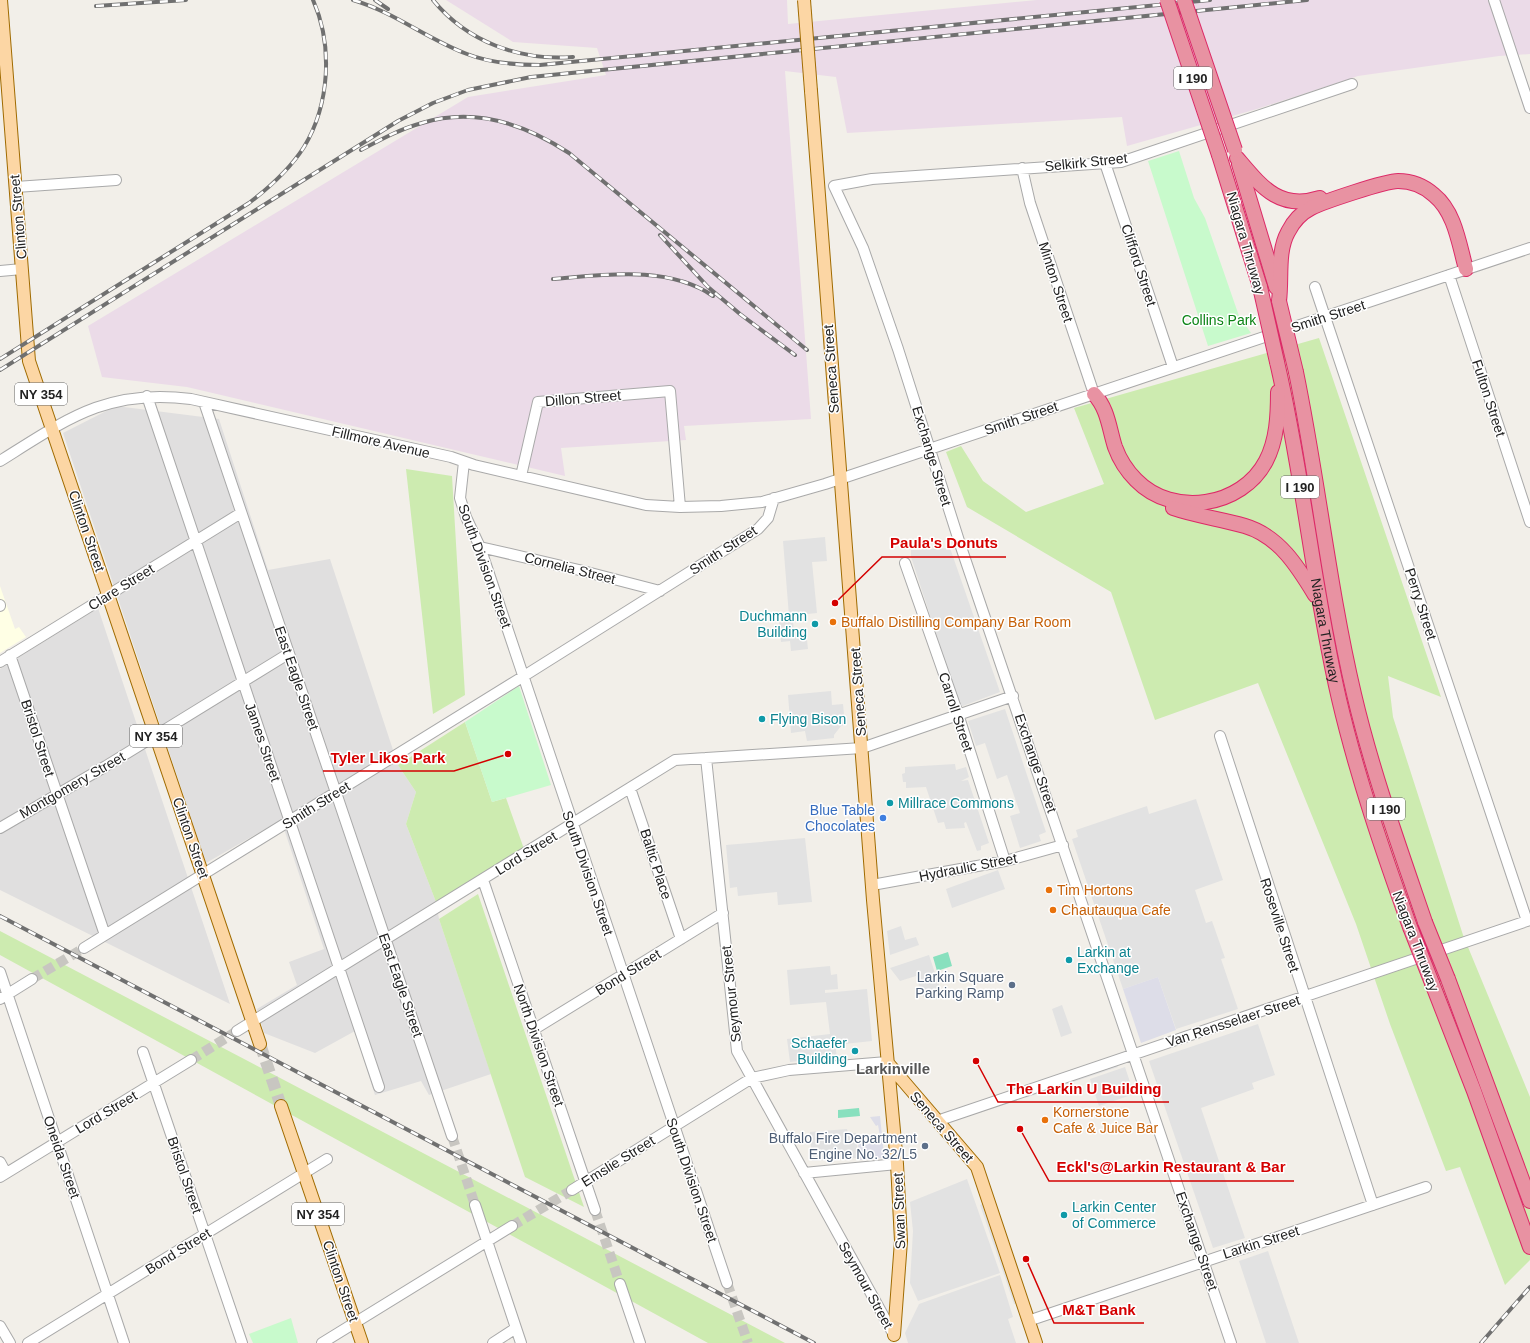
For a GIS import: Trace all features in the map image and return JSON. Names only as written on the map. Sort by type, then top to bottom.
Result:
[{"type":"highway","name":"Niagara Thruway","points":[[1167,0],[1220,155],[1260,287],[1292,434],[1319,602],[1339,699],[1380,840],[1410,927],[1530,1247]]},
{"type":"highway","name":"Niagara Thruway","points":[[1184,0],[1236,154],[1278,286],[1279,301],[1309,434],[1336,608],[1354,694],[1389,818],[1529,1199]]},
{"type":"highway","points":[[1236,154],[1269,192],[1278,197],[1295,202],[1310,201],[1390,176],[1406,175],[1422,179],[1441,190],[1453,203],[1471,267]]},
{"type":"highway","points":[[1278,286],[1283,244],[1287,234],[1298,217],[1312,207],[1396,181],[1412,183],[1427,189],[1443,204],[1451,217],[1471,267]]},
{"type":"highway","points":[[1094,394],[1102,403],[1116,448],[1129,472],[1137,481],[1155,494],[1165,498],[1193,503],[1207,503],[1218,500],[1239,490],[1260,471],[1267,460],[1276,426],[1278,409],[1278,370]]},
{"type":"highway","points":[[1094,394],[1094,406],[1113,463],[1128,484],[1147,498],[1175,509],[1246,526],[1261,532],[1288,555],[1319,602]]},
{"type":"main road","name":"Clinton Street","points":[[1,0],[4,81],[16,187],[29,361],[260,1044]]},
{"type":"main road","name":"Seneca Street","points":[[804,0],[887,1062],[977,1167],[1036,1343]]},
{"type":"main road","name":"Swan Street","points":[[887,1062],[897,1164],[901,1241],[894,1335]]},
{"type":"main road","name":"Clinton Street","points":[[281,1106],[362,1343]]},
{"type":"street","points":[[1494,0],[1530,108]]},
{"type":"street","name":"Selkirk Street","points":[[834,186],[872,179],[1121,162],[1352,84]]},
{"type":"street","name":"Clifford Street","points":[[1105,163],[1173,367]]},
{"type":"street","name":"Minton Street","points":[[1022,168],[1030,203],[1094,394]]},
{"type":"street","points":[[16,187],[116,180]]},
{"type":"street","name":"Exchange Street","points":[[834,186],[863,248],[1231,1343]]},
{"type":"street","name":"Smith Street","points":[[84,948],[524,676],[765,523],[774,498],[794,494],[930,450],[1530,248]]},
{"type":"street","points":[[0,271],[22,269]]},
{"type":"street","name":"Fulton Street","points":[[1449,275],[1530,522]]},
{"type":"street","name":"Perry Street","points":[[1315,287],[1528,921]]},
{"type":"street","name":"Dillon Street","points":[[521,476],[538,402],[670,391],[680,507]]},
{"type":"street","name":"Fillmore Avenue","points":[[0,461],[52,428],[91,408],[109,402],[146,396],[172,396],[204,402],[646,505],[680,507],[728,506],[762,502],[774,498]]},
{"type":"street","name":"James Street","points":[[146,396],[379,1087]]},
{"type":"street","name":"East Eagle Street","points":[[204,402],[452,1136]]},
{"type":"street","name":"South Division Street","points":[[464,462],[460,498],[466,517],[480,547],[524,676],[572,824],[727,1283]]},
{"type":"street","name":"Clare Street","points":[[0,662],[241,513]]},
{"type":"street","name":"Cornelia Street","points":[[480,547],[581,570],[660,591]]},
{"type":"street","name":"Carroll Street","points":[[905,563],[958,714],[1005,861]]},
{"type":"street","name":"Montgomery Street","points":[[0,828],[57,795],[288,654]]},
{"type":"street","name":"Bristol Street","points":[[10,655],[105,935]]},
{"type":"street","name":"Lord Street","points":[[237,1031],[675,760],[862,748],[1013,696]]},
{"type":"street","name":"Roseville Street","points":[[1220,736],[1304,998],[1373,1205]]},
{"type":"street","name":"Seymour Street","points":[[706,758],[737,1051],[894,1335]]},
{"type":"street","name":"Baltic Place","points":[[630,788],[681,939]]},
{"type":"street","name":"Hydraulic Street","points":[[872,885],[1005,861],[1063,845]]},
{"type":"street","name":"North Division Street","points":[[483,880],[595,1210]]},
{"type":"street","name":"Bond Street","points":[[533,1030],[723,914]]},
{"type":"street","name":"Van Rensselaer Street","points":[[936,1121],[1304,998],[1528,921]]},
{"type":"street","name":"Oneida Street","points":[[0,972],[4,996],[57,1142],[124,1343]]},
{"type":"street","points":[[4,996],[32,979]]},
{"type":"street","name":"Bristol Street","points":[[143,1052],[206,1233],[242,1343]]},
{"type":"street","name":"Lord Street","points":[[3,1175],[191,1060]]},
{"type":"street","name":"Emslie Street","points":[[572,1190],[752,1078],[789,1070],[887,1062]]},
{"type":"street","name":"Bond Street","points":[[28,1343],[328,1158]]},
{"type":"street","points":[[0,1162],[3,1175]]},
{"type":"street","points":[[804,1173],[897,1164]]},
{"type":"street","name":"Larkin Street","points":[[1028,1321],[1426,1187]]},
{"type":"street","points":[[475,1205],[521,1343]]},
{"type":"street","points":[[322,1343],[512,1226]]},
{"type":"street","points":[[620,1284],[640,1343]]},
{"type":"street","points":[[0,1326],[10,1343]]},
{"type":"street","points":[[492,1343],[516,1328]]},
{"type":"shaded area","points":[[446,0],[787,0],[788,24],[1037,0],[1530,0],[1530,54],[1499,56],[1358,76],[1257,109],[1127,146],[1122,117],[847,133],[836,77],[785,71],[811,419],[684,426],[686,440],[561,448],[565,476],[187,387],[102,377],[88,326],[468,97],[606,75],[597,48],[513,42]]},
{"type":"shaded area","points":[[116,406],[219,419],[268,570],[330,559],[398,765],[416,792],[406,824],[436,902],[439,919],[491,1074],[429,1095],[421,1081],[375,1095],[355,1031],[315,1053],[264,1033],[257,1009],[297,985],[289,962],[324,949],[281,820],[206,863],[63,433]]},
{"type":"shaded area","points":[[825,537],[827,561],[812,562],[817,613],[789,616],[783,541]]},
{"type":"shaded area","points":[[950,548],[1000,692],[960,707],[911,557],[911,550]]},
{"type":"shaded area","points":[[0,586],[15,629],[19,627],[26,637],[0,653]]},
{"type":"shaded area","points":[[98,608],[230,1004],[0,890],[0,669]]},
{"type":"shaded area","points":[[793,621],[794,632],[806,631],[808,649],[791,651],[790,641],[781,642],[779,622]]},
{"type":"shaded area","points":[[831,691],[832,705],[843,704],[845,725],[841,726],[834,735],[834,738],[807,741],[805,731],[791,733],[788,695]]},
{"type":"shaded area","points":[[1005,709],[1046,832],[1039,835],[1041,841],[1020,848],[1010,816],[1020,813],[1007,775],[997,779],[985,743],[976,746],[968,721]]},
{"type":"shaded area","points":[[955,764],[956,770],[966,767],[969,777],[961,781],[968,780],[989,843],[981,846],[981,850],[977,851],[966,822],[964,823],[965,828],[946,829],[944,822],[938,823],[926,787],[906,788],[906,782],[903,782],[902,774],[905,773],[905,767]]},
{"type":"shaded area","points":[[1196,799],[1223,880],[1195,890],[1206,923],[1212,921],[1225,958],[1221,959],[1238,1009],[1176,1029],[1158,977],[1123,989],[1072,839],[1078,837],[1076,830],[1147,806],[1149,814]]},
{"type":"shaded area","points":[[805,838],[812,902],[778,905],[777,892],[738,896],[737,887],[730,888],[726,845]]},
{"type":"shaded area","points":[[998,870],[1005,889],[952,908],[946,889]]},
{"type":"shaded area","points":[[901,926],[905,940],[916,937],[919,945],[890,955],[887,931]]},
{"type":"shaded area","points":[[929,955],[941,991],[923,997],[916,976],[900,981],[890,968]]},
{"type":"shaded area","points":[[830,966],[831,975],[837,974],[838,989],[825,990],[825,993],[867,989],[872,1041],[835,1045],[837,1057],[790,1062],[787,1039],[830,1034],[826,1002],[790,1005],[787,970]]},
{"type":"shaded area","points":[[1158,977],[1176,1030],[1141,1043],[1123,989]]},
{"type":"shaded area","points":[[1062,1005],[1072,1033],[1061,1037],[1052,1009]]},
{"type":"shaded area","points":[[1258,1024],[1275,1075],[1252,1083],[1254,1089],[1201,1108],[1245,1238],[1213,1248],[1149,1061]]},
{"type":"shaded area","points":[[1117,1064],[1118,1067],[1025,1098],[1024,1096]]},
{"type":"shaded area","points":[[1125,1067],[1134,1094],[1099,1106],[1090,1079]]},
{"type":"shaded area","points":[[880,1116],[884,1155],[882,1158],[859,1160],[858,1140],[865,1142],[880,1136],[878,1125],[876,1126],[870,1117]]},
{"type":"shaded area","points":[[847,1129],[848,1133],[856,1133],[858,1158],[812,1161],[810,1132]]},
{"type":"shaded area","points":[[967,1179],[1000,1273],[918,1301],[910,1283],[913,1231],[910,1202]]},
{"type":"shaded area","points":[[982,1204],[1017,1304],[1014,1304],[980,1205]]},
{"type":"shaded area","points":[[1268,1251],[1299,1343],[1266,1343],[1239,1261]]},
{"type":"shaded area","points":[[1000,1275],[1013,1317],[1008,1319],[1016,1343],[908,1343],[905,1333],[919,1304]]},
{"type":"green space","name":"Collins Park","points":[[1179,151],[1194,198],[1205,218],[1239,316],[1251,333],[1208,346],[1148,161]]},
{"type":"green space","points":[[1319,338],[1441,697],[1388,676],[1393,717],[1463,935],[1530,1097],[1530,1260],[1505,1285],[1460,1167],[1446,1171],[1390,1024],[1356,924],[1258,683],[1155,720],[1111,592],[967,507],[946,452],[961,446],[983,481],[1026,512],[1104,484],[1074,408]]},
{"type":"green space","points":[[406,469],[452,476],[465,695],[433,714]]},
{"type":"green space","points":[[519,686],[551,785],[492,802],[465,722]]},
{"type":"green space","points":[[465,722],[492,802],[506,798],[524,849],[436,902],[406,824],[416,792],[398,765]]},
{"type":"green space","points":[[478,894],[584,1207],[525,1177],[439,919]]},
{"type":"green space","points":[[0,931],[785,1343],[708,1343],[0,955]]},
{"type":"green space","points":[[948,952],[952,966],[937,971],[933,957]]},
{"type":"green space","points":[[859,1108],[860,1116],[838,1118],[838,1110]]},
{"type":"green space","points":[[291,1318],[298,1343],[253,1343],[249,1334]]},
{"type":"tunnel","points":[[32,979],[84,948]]},
{"type":"tunnel","points":[[191,1060],[237,1031]]},
{"type":"tunnel","points":[[260,1044],[281,1106]]},
{"type":"tunnel","points":[[452,1136],[475,1205]]},
{"type":"tunnel","points":[[512,1226],[572,1190]]},
{"type":"tunnel","points":[[595,1210],[620,1284]]},
{"type":"tunnel","points":[[727,1283],[748,1343]]},
{"type":"railway","points":[[96,6],[186,0]]},
{"type":"railway","points":[[0,359],[249,203],[286,170],[304,147],[313,130],[324,93],[326,74],[324,36],[313,0]]},
{"type":"railway","points":[[353,0],[397,18],[438,41],[467,54],[485,60],[521,65],[540,65],[1210,0]]},
{"type":"railway","points":[[375,0],[388,9]]},
{"type":"railway","points":[[433,0],[447,15],[462,27],[478,38],[496,46],[514,52],[534,56],[573,57]]},
{"type":"railway","points":[[0,370],[398,121],[433,103],[468,90],[531,77],[1307,0]]},
{"type":"railway","points":[[361,150],[406,128],[441,119],[461,117],[498,121],[535,134],[569,153],[807,350]]},
{"type":"railway","points":[[660,235],[708,287],[740,314],[795,355]]},
{"type":"railway","points":[[553,279],[614,274],[656,276],[695,286],[713,296]]},
{"type":"railway","points":[[0,916],[814,1343]]},
{"type":"railway","points":[[1481,1343],[1530,1287]]},
{"type":"place","name":"Paula's Donuts","points":[[835,603]]},
{"type":"place","name":"Buffalo Distilling Company Bar Room","points":[[833,622]]},
{"type":"place","name":"Duchmann Building","points":[[815,624]]},
{"type":"place","name":"Flying Bison","points":[[762,719]]},
{"type":"place","name":"Tyler Likos Park","points":[[508,754]]},
{"type":"place","name":"Millrace Commons","points":[[890,803]]},
{"type":"place","name":"Blue Table Chocolates","points":[[883,818]]},
{"type":"place","name":"Tim Hortons","points":[[1049,890]]},
{"type":"place","name":"Chautauqua Cafe","points":[[1053,910]]},
{"type":"place","name":"Larkin at Exchange","points":[[1069,960]]},
{"type":"place","name":"Larkin Square Parking Ramp","points":[[1012,985]]},
{"type":"place","name":"Schaefer Building","points":[[855,1051]]},
{"type":"place","name":"The Larkin U Building","points":[[976,1061]]},
{"type":"place","name":"Kornerstone Cafe & Juice Bar","points":[[1045,1120]]},
{"type":"place","name":"Eckl's@Larkin Restaurant & Bar","points":[[1020,1129]]},
{"type":"place","name":"Buffalo Fire Department Engine No. 32/L5","points":[[925,1146]]},
{"type":"place","name":"Larkin Center of Commerce","points":[[1064,1215]]},
{"type":"place","name":"M&T Bank","points":[[1026,1259]]},
{"type":"district","name":"Larkinville","points":[[893,1069]]}]
